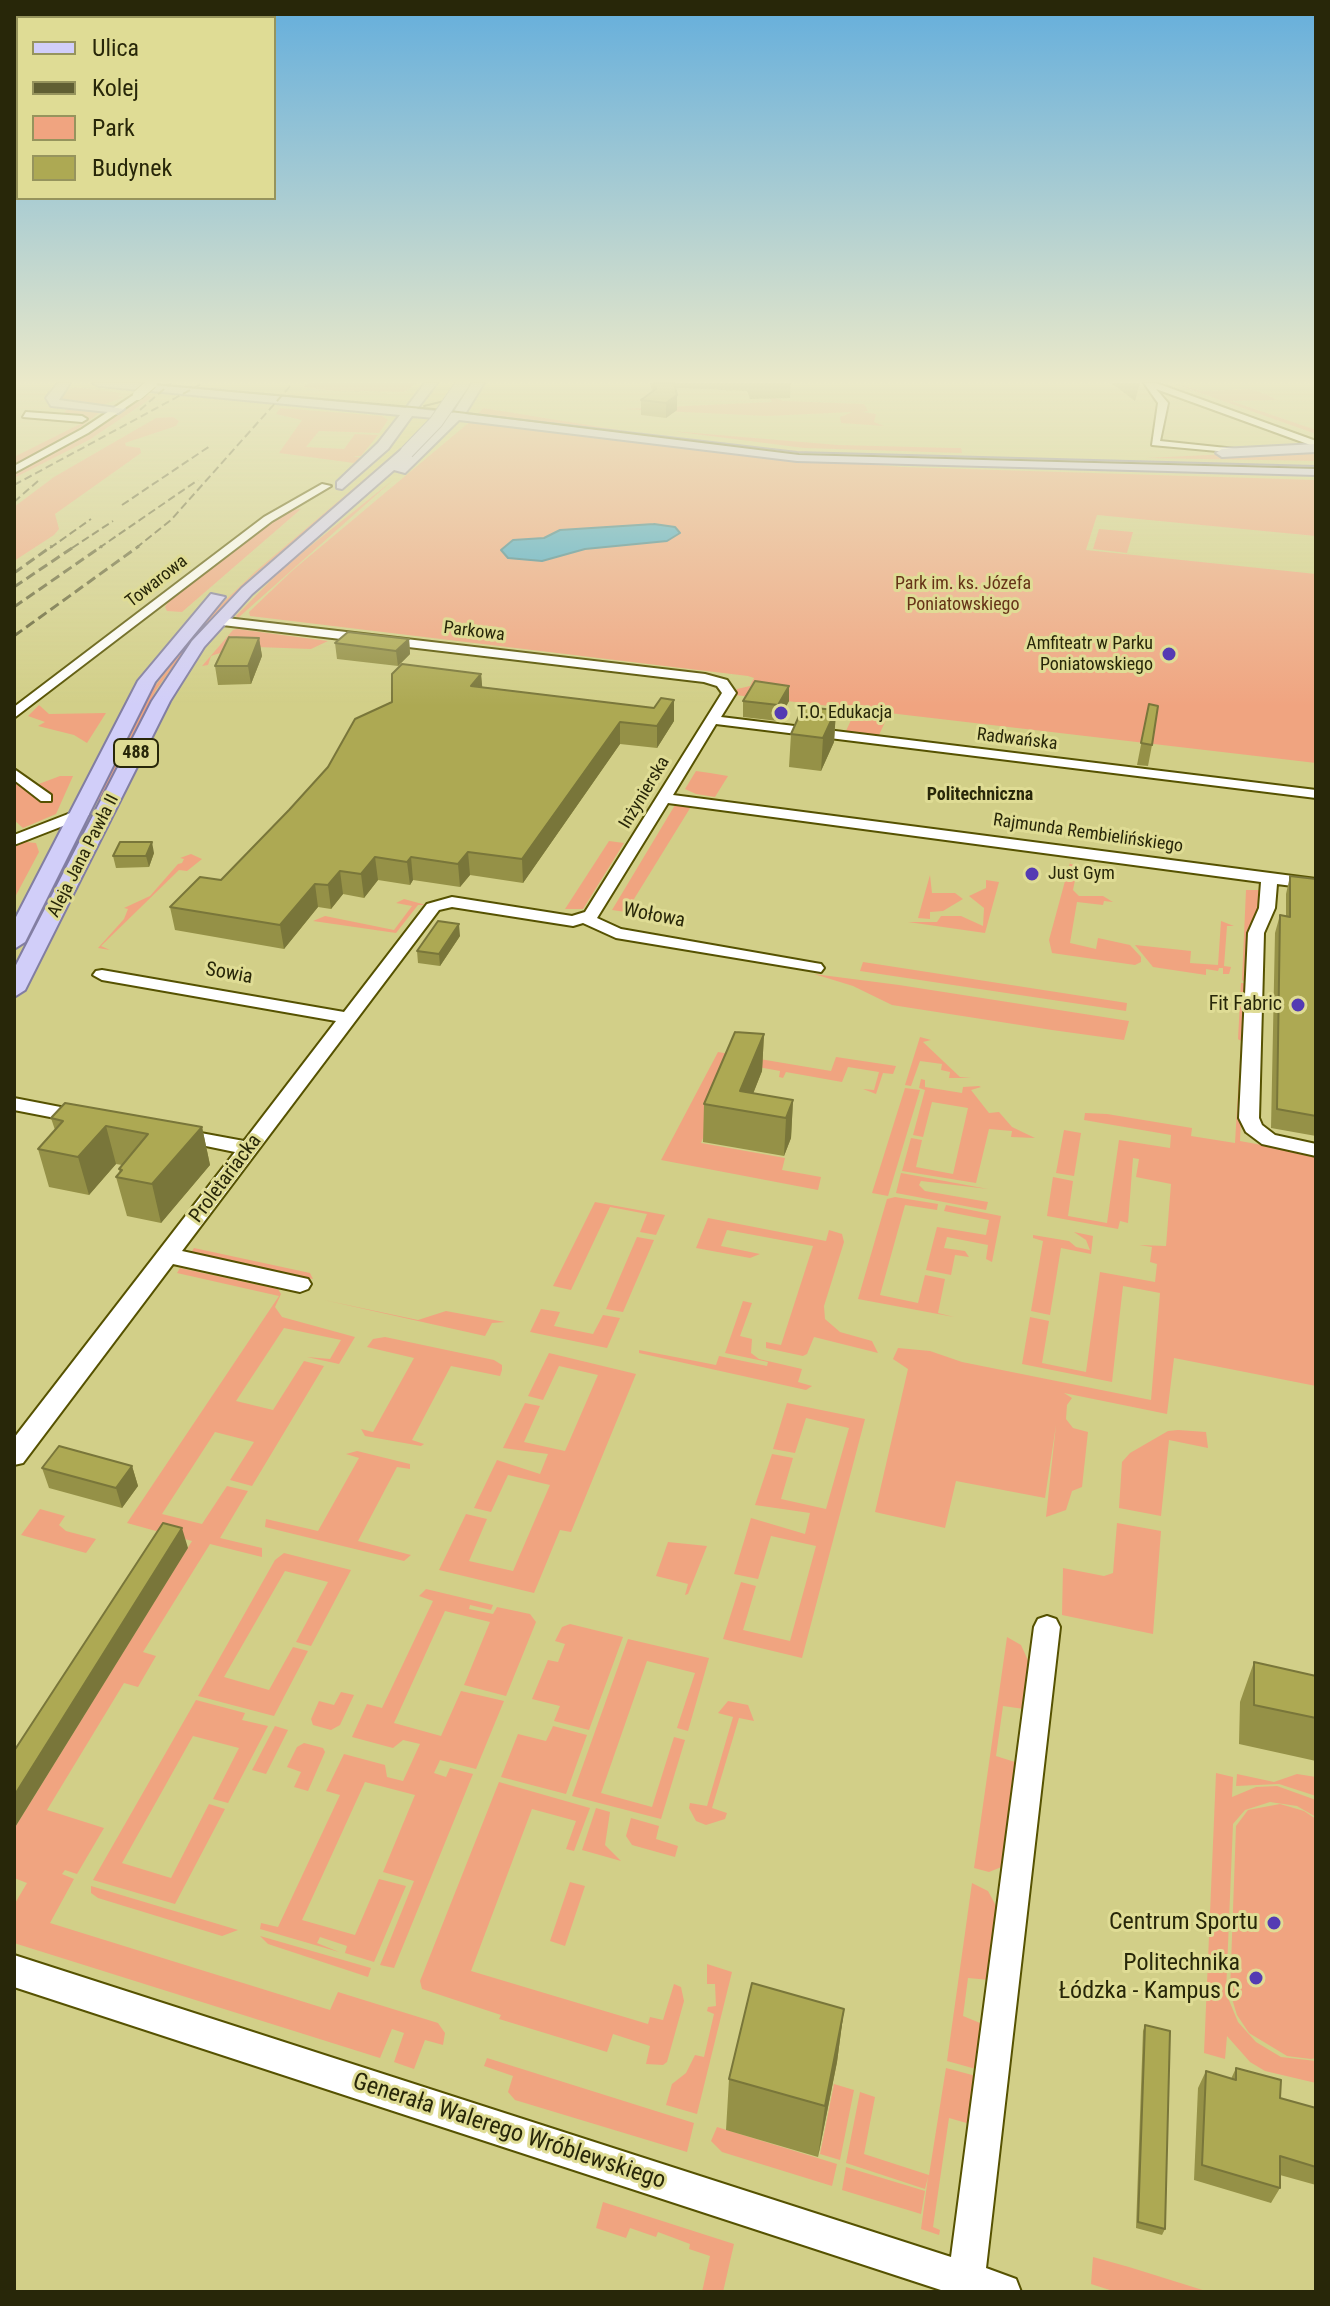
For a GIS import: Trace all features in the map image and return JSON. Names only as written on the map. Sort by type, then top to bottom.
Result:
[{"type":"main road","points":[[304,517],[334,491]]},
{"type":"main road","name":"Aleja Jana Pawła II","points":[[14,942],[137,698],[184,633],[236,579],[349,491]]},
{"type":"main road","name":"Aleja Jana Pawła II","points":[[14,990],[170,684],[218,621],[357,491]]},
{"type":"main road","points":[[283,560],[375,491]]},
{"type":"street","name":"Towarowa","points":[[14,714],[271,517],[318,491]]},
{"type":"street","name":"Parkowa","points":[[218,621],[705,678],[725,684]]},
{"type":"street","name":"Inżynierska","points":[[585,918],[600,905],[714,720],[729,693],[725,684]]},
{"type":"street","name":"Radwańska","points":[[714,720],[1316,794]]},
{"type":"street","points":[[14,773],[46,798]]},
{"type":"street","name":"Rajmunda Rembielińskiego","points":[[665,798],[1316,884]]},
{"type":"street","points":[[16,840],[81,814]]},
{"type":"street","points":[[16,840],[47,838],[63,848]]},
{"type":"street","points":[[1269,878],[1267,908],[1256,933],[1249,1118],[1257,1132],[1269,1140],[1316,1150]]},
{"type":"street","name":"Wołowa","points":[[439,903],[452,902],[567,920],[585,918],[616,933],[815,968]]},
{"type":"street","name":"Proletariacka","points":[[14,1456],[439,903]]},
{"type":"street","name":"Sowia","points":[[102,975],[349,1018]]},
{"type":"street","points":[[14,1104],[99,1120]]},
{"type":"street","points":[[165,1132],[249,1148]]},
{"type":"street","points":[[167,1255],[300,1284]]},
{"type":"street","points":[[955,2283],[1047,1627]]},
{"type":"street","name":"Generała Walerego Wróblewskiego","points":[[14,1971],[955,2283],[1003,2292]]},
{"type":"green space","points":[[36,491],[88,491],[55,514],[59,529],[54,535],[14,561],[14,507]]},
{"type":"green space","points":[[351,491],[355,491],[250,578],[196,634],[156,690],[101,800],[96,801],[152,690],[207,618],[256,571]]},
{"type":"green space","points":[[381,491],[238,618],[236,616],[284,567]]},
{"type":"green space","name":"Park im. ks. Józefa Poniatowskiego","points":[[388,491],[1316,491],[1316,536],[1097,515],[1086,550],[1316,574],[1316,763],[889,713],[879,735],[846,731],[856,709],[735,695],[737,689],[750,686],[754,678],[748,676],[250,616],[249,612],[293,570]]},
{"type":"green space","points":[[301,509],[182,612],[167,611],[165,607],[171,597],[273,519],[290,510]]},
{"type":"green space","points":[[1099,529],[1133,532],[1127,553],[1093,549]]},
{"type":"green space","points":[[233,630],[328,641],[311,649],[257,647],[223,652],[211,656],[208,665],[202,666]]},
{"type":"green space","points":[[39,705],[49,714],[106,713],[87,743],[74,735],[38,726],[45,722],[28,716]]},
{"type":"green space","points":[[696,771],[728,776],[715,797],[685,789]]},
{"type":"green space","points":[[60,776],[73,776],[56,814],[23,828],[14,820],[14,779],[44,801],[52,797],[36,785]]},
{"type":"green space","points":[[675,805],[692,805],[626,912],[612,910]]},
{"type":"green space","points":[[609,841],[624,843],[583,909],[565,909]]},
{"type":"green space","points":[[36,843],[39,852],[14,899],[14,846]]},
{"type":"green space","points":[[191,854],[202,859],[187,871],[179,870],[101,946],[110,950],[98,948],[124,919],[128,909],[124,908],[150,896],[182,863],[184,859],[180,858]]},
{"type":"green space","points":[[1071,859],[1070,864],[1078,865],[1073,890],[1079,896],[1103,896],[1113,902],[1104,901],[1103,905],[1077,902],[1070,943],[1096,949],[1098,938],[1130,945],[1141,957],[1141,962],[1135,965],[1052,953],[1049,940]]},
{"type":"green space","points":[[930,875],[932,893],[955,893],[963,899],[943,911],[930,912],[930,919],[918,918]]},
{"type":"green space","points":[[986,880],[999,882],[985,933],[908,922],[937,922],[941,916],[961,916],[983,926],[984,908],[969,896],[986,888]]},
{"type":"green space","points":[[1261,885],[1260,906],[1249,932],[1240,1141],[1316,1155],[1316,1386],[1174,1358],[1167,1414],[1064,1393],[1072,1398],[1067,1405],[1066,1419],[1073,1428],[1088,1432],[1082,1487],[1072,1491],[1066,1510],[1046,1517],[1056,1425],[1045,1498],[956,1481],[945,1528],[875,1512],[908,1369],[893,1359],[898,1348],[930,1351],[962,1362],[1151,1400],[1160,1293],[1123,1286],[1112,1382],[1022,1364],[1030,1317],[1049,1321],[1042,1363],[1086,1372],[1100,1272],[1155,1282],[1157,1264],[1150,1262],[1152,1247],[1139,1245],[1166,1246],[1171,1184],[1136,1177],[1139,1159],[1133,1158],[1128,1223],[1120,1221],[1118,1229],[1047,1216],[1053,1177],[1073,1181],[1068,1216],[1107,1223],[1119,1140],[1170,1148],[1171,1135],[1084,1120],[1085,1113],[1192,1128],[1191,1136],[1235,1143],[1241,983],[1245,983],[1242,980],[1246,890],[1259,890]]},
{"type":"green space","points":[[404,899],[426,905],[418,905],[396,933],[313,921],[325,916],[394,930],[412,906],[396,903]]},
{"type":"green space","points":[[1221,921],[1234,926],[1227,926],[1224,966],[1231,967],[1229,974],[1223,974],[1223,968],[1218,971],[1206,969],[1206,975],[1153,967],[1135,945],[1191,951],[1190,963],[1218,965]]},
{"type":"green space","points":[[863,962],[1127,1003],[1126,1011],[860,971]]},
{"type":"green space","points":[[814,974],[1129,1021],[1124,1040],[1052,1030],[892,1005],[853,986]]},
{"type":"green space","points":[[920,1037],[931,1040],[923,1042],[960,1077],[971,1078],[949,1078],[950,1072],[941,1070],[942,1064],[920,1061],[911,1086],[905,1085]]},
{"type":"green space","points":[[718,1052],[831,1071],[836,1057],[896,1066],[893,1074],[883,1073],[876,1094],[863,1089],[874,1090],[879,1072],[848,1067],[842,1082],[786,1072],[783,1078],[779,1077],[780,1071],[747,1065],[733,1067],[701,1143],[785,1158],[782,1170],[821,1177],[818,1190],[661,1160]]},
{"type":"green space","points":[[921,1079],[925,1080],[925,1087],[962,1093],[963,1087],[981,1087],[971,1090],[989,1113],[999,1112],[1012,1127],[1035,1138],[1011,1137],[1012,1131],[989,1129],[976,1183],[902,1171],[911,1138],[922,1140],[916,1167],[953,1174],[968,1108],[932,1102],[923,1137],[913,1135],[925,1090],[919,1088]]},
{"type":"green space","points":[[905,1088],[920,1090],[888,1196],[872,1193]]},
{"type":"green space","points":[[1064,1130],[1081,1133],[1074,1176],[1056,1173]]},
{"type":"green space","points":[[901,1173],[988,1189],[921,1181],[919,1185],[925,1191],[988,1202],[986,1210],[896,1193]]},
{"type":"green space","points":[[895,1197],[938,1204],[937,1210],[905,1205],[880,1295],[918,1303],[925,1275],[945,1279],[938,1313],[954,1317],[858,1299],[887,1199]]},
{"type":"green space","points":[[595,1202],[665,1215],[656,1235],[640,1232],[647,1214],[610,1207],[571,1290],[553,1286]]},
{"type":"green space","points":[[946,1205],[1001,1216],[992,1262],[986,1259],[988,1245],[947,1237],[944,1248],[965,1251],[969,1257],[955,1255],[951,1275],[926,1270],[937,1227],[986,1235],[989,1220],[944,1211]]},
{"type":"green space","points":[[708,1218],[826,1241],[829,1230],[842,1234],[844,1242],[824,1306],[825,1319],[840,1332],[872,1341],[878,1353],[814,1337],[807,1354],[803,1356],[766,1348],[766,1342],[781,1345],[813,1246],[727,1230],[721,1246],[760,1254],[750,1258],[696,1248]]},
{"type":"green space","points":[[1074,1232],[1093,1236],[1091,1254],[1061,1248],[1050,1315],[1031,1311],[1043,1241],[1033,1238],[1033,1235],[1069,1241],[1076,1247],[1090,1250],[1086,1240]]},
{"type":"green space","points":[[637,1237],[654,1240],[623,1312],[606,1309]]},
{"type":"green space","points":[[194,1248],[310,1273],[313,1279],[189,1256]]},
{"type":"green space","points":[[180,1268],[278,1289],[281,1294],[275,1307],[282,1317],[355,1337],[339,1364],[307,1357],[330,1359],[341,1340],[284,1328],[236,1401],[273,1410],[304,1361],[324,1366],[252,1486],[230,1480],[254,1442],[215,1432],[162,1514],[202,1524],[227,1486],[248,1491],[220,1538],[262,1548],[262,1557],[210,1544],[143,1652],[156,1656],[138,1687],[124,1683],[47,1810],[104,1828],[77,1874],[65,1870],[62,1874],[74,1879],[50,1923],[330,2010],[338,1992],[438,2023],[445,2033],[443,2045],[425,2040],[414,2069],[394,2062],[404,2033],[392,2029],[380,2058],[14,1943],[14,1905],[27,1883],[14,1878],[14,1829],[192,1541],[127,1523],[279,1296],[177,1273]]},
{"type":"green space","points":[[324,1300],[418,1320],[446,1311],[505,1322],[492,1323],[485,1336]]},
{"type":"green space","points":[[743,1301],[752,1303],[740,1336],[752,1339],[751,1353],[759,1359],[802,1369],[798,1382],[812,1386],[806,1390],[639,1353],[639,1350],[716,1365],[719,1356],[767,1366],[768,1362],[725,1353]]},
{"type":"green space","points":[[541,1309],[560,1312],[554,1326],[593,1334],[603,1315],[620,1318],[607,1348],[530,1332]]},
{"type":"green space","points":[[385,1337],[494,1360],[502,1365],[502,1370],[500,1376],[451,1366],[412,1440],[424,1444],[421,1446],[365,1436],[361,1429],[373,1432],[414,1358],[367,1347],[373,1339]]},
{"type":"green space","points":[[549,1353],[636,1374],[571,1532],[560,1530],[534,1593],[439,1570],[466,1514],[487,1519],[469,1561],[513,1571],[550,1485],[508,1475],[491,1512],[474,1508],[497,1460],[540,1474],[548,1454],[503,1448],[525,1403],[540,1406],[524,1442],[565,1451],[598,1375],[559,1366],[543,1400],[528,1396]]},
{"type":"green space","points":[[787,1403],[865,1419],[802,1658],[723,1639],[741,1582],[756,1586],[743,1630],[790,1641],[816,1546],[771,1536],[758,1579],[734,1574],[751,1518],[805,1534],[810,1513],[755,1505],[772,1454],[793,1458],[781,1499],[826,1509],[849,1428],[806,1418],[795,1453],[773,1449]]},
{"type":"green space","points":[[1168,1431],[1206,1432],[1208,1448],[1169,1440],[1161,1516],[1119,1508],[1122,1462],[1130,1453]]},
{"type":"green space","points":[[357,1451],[410,1464],[410,1469],[397,1467],[358,1541],[411,1555],[404,1561],[265,1527],[266,1519],[318,1531],[359,1458],[346,1454]]},
{"type":"green space","points":[[40,1509],[65,1516],[59,1525],[66,1531],[96,1539],[86,1553],[21,1535]]},
{"type":"green space","points":[[1117,1523],[1161,1531],[1153,1634],[1062,1615],[1063,1568],[1104,1576],[1113,1573]]},
{"type":"green space","points":[[668,1542],[707,1546],[688,1594],[685,1595],[688,1584],[656,1576]]},
{"type":"green space","points":[[284,1553],[351,1570],[311,1646],[296,1642],[328,1582],[285,1571],[224,1677],[269,1690],[293,1647],[308,1651],[274,1716],[198,1696],[275,1560]]},
{"type":"green space","points":[[426,1589],[493,1605],[491,1610],[470,1605],[469,1609],[493,1614],[497,1607],[530,1614],[536,1622],[506,1696],[464,1685],[490,1622],[445,1611],[394,1723],[441,1736],[461,1691],[504,1701],[476,1769],[440,1760],[434,1773],[446,1777],[450,1768],[473,1774],[394,1968],[380,1965],[414,1881],[383,1872],[415,1795],[365,1782],[302,1920],[355,1935],[379,1879],[406,1886],[374,1962],[345,1953],[347,1946],[320,1937],[317,1943],[339,1952],[260,1929],[261,1923],[278,1927],[340,1795],[326,1791],[344,1754],[385,1765],[387,1777],[403,1781],[420,1744],[403,1740],[393,1748],[352,1737],[367,1704],[382,1708],[433,1601],[419,1596]]},
{"type":"green space","points":[[570,1624],[623,1637],[589,1730],[554,1721],[560,1706],[532,1699],[548,1660],[558,1662],[565,1644],[555,1641],[562,1627]]},
{"type":"green space","points":[[1007,1637],[1021,1645],[1031,1667],[1024,1709],[1003,1706],[996,1756],[1018,1763],[1004,1866],[989,1872],[974,1868]]},
{"type":"green space","points":[[628,1639],[709,1658],[688,1731],[677,1728],[695,1673],[647,1661],[601,1793],[652,1807],[674,1737],[685,1740],[661,1819],[572,1796]]},
{"type":"green space","points":[[341,1692],[354,1695],[340,1725],[331,1730],[313,1725],[311,1719],[319,1701],[334,1705]]},
{"type":"green space","points":[[196,1700],[245,1713],[242,1720],[268,1726],[228,1803],[213,1799],[239,1748],[193,1736],[122,1863],[171,1878],[209,1804],[225,1809],[175,1904],[93,1880]]},
{"type":"green space","points":[[728,1701],[748,1705],[754,1721],[739,1718],[712,1808],[727,1813],[725,1819],[706,1825],[696,1821],[689,1808],[690,1803],[707,1806],[733,1717],[718,1713]]},
{"type":"green space","points":[[275,1726],[288,1730],[266,1774],[252,1770]]},
{"type":"green space","points":[[553,1726],[587,1735],[566,1794],[501,1777],[518,1734],[546,1741]]},
{"type":"green space","points":[[304,1743],[323,1748],[325,1752],[308,1791],[294,1787],[301,1772],[287,1767],[297,1747]]},
{"type":"green space","points":[[1216,1773],[1233,1777],[1232,1797],[1256,1787],[1277,1786],[1316,1800],[1316,1817],[1297,1806],[1270,1802],[1245,1810],[1233,1824],[1226,1993],[1238,2022],[1256,2042],[1281,2057],[1316,2061],[1316,2083],[1265,2071],[1250,2062],[1227,2036],[1225,2059],[1204,2053]]},
{"type":"green space","points":[[1237,1774],[1274,1782],[1297,1774],[1316,1777],[1316,1796],[1279,1784],[1236,1786]]},
{"type":"green space","points":[[499,1782],[590,1808],[574,1851],[566,1849],[576,1821],[532,1809],[471,1971],[648,2024],[650,2017],[663,2020],[674,1984],[681,1987],[684,2001],[667,2062],[663,2065],[646,2064],[650,2046],[613,2034],[607,2052],[499,2019],[501,2015],[422,1989],[420,1981]]},
{"type":"green space","name":"Centrum Sportu","points":[[1280,1804],[1304,1811],[1316,1819],[1316,2058],[1311,2059],[1287,2056],[1249,2033],[1237,2015],[1230,1992],[1236,1826],[1248,1810]]},
{"type":"green space","points":[[596,1808],[610,1812],[605,1845],[621,1861],[582,1850]]},
{"type":"green space","points":[[631,1818],[659,1826],[656,1839],[678,1846],[675,1857],[632,1845],[626,1836]]},
{"type":"green space","points":[[570,1882],[585,1886],[565,1946],[550,1941]]},
{"type":"green space","points":[[972,1883],[988,1891],[1001,1915],[990,1980],[968,1978],[963,2016],[985,2025],[976,2069],[947,2061]]},
{"type":"green space","points":[[91,1886],[238,1930],[222,1936],[98,1898],[91,1893]]},
{"type":"green space","points":[[260,1936],[371,1968],[368,1977],[268,1944]]},
{"type":"green space","points":[[707,1964],[732,1972],[697,2114],[666,2105],[672,2084],[686,2073],[695,2055],[704,2057],[714,2014],[707,2011],[708,2007],[716,2006],[715,1984],[707,1984]]},
{"type":"green space","points":[[487,2058],[694,2123],[687,2152],[515,2100],[508,2092],[513,2076],[484,2066]]},
{"type":"green space","points":[[946,2068],[976,2076],[970,2124],[949,2118],[933,2227],[940,2230],[939,2235],[921,2229],[928,2177],[925,2189],[846,2163],[860,2092],[875,2097],[864,2154],[929,2175]]},
{"type":"green space","points":[[834,2084],[854,2090],[840,2160],[820,2154]]},
{"type":"green space","points":[[717,2127],[837,2164],[832,2186],[722,2152],[711,2141]]},
{"type":"green space","points":[[846,2167],[925,2191],[921,2214],[842,2190]]},
{"type":"green space","points":[[603,2202],[734,2244],[723,2292],[702,2292],[710,2256],[689,2249],[690,2244],[658,2232],[656,2237],[630,2228],[626,2238],[596,2228]]},
{"type":"green space","points":[[1093,2257],[1209,2292],[1116,2292],[1091,2284]]},
{"type":"water","points":[[654,524],[675,527],[680,533],[667,541],[585,549],[542,561],[508,558],[501,550],[513,540],[544,538],[560,530]]},
{"type":"building","points":[[348,632],[409,639],[396,651],[335,643]]},
{"type":"building","points":[[229,637],[259,638],[248,666],[215,666]]},
{"type":"building","points":[[402,664],[481,674],[471,686],[654,708],[661,698],[674,700],[657,726],[620,722],[522,859],[468,852],[458,864],[411,857],[407,862],[375,857],[361,874],[340,871],[328,885],[315,884],[280,925],[170,907],[200,877],[221,880],[289,810],[328,767],[355,719],[392,702],[392,674]]},
{"type":"building","points":[[755,681],[789,686],[778,705],[743,701]]},
{"type":"building","points":[[1149,704],[1158,706],[1152,745],[1141,743]]},
{"type":"building","points":[[803,707],[836,710],[823,738],[791,734]]},
{"type":"building","points":[[120,842],[152,842],[146,856],[113,856]]},
{"type":"building","points":[[1290,876],[1316,879],[1316,1116],[1277,1109],[1280,915],[1290,917]]},
{"type":"building","points":[[438,921],[459,924],[439,954],[417,951]]},
{"type":"building","points":[[735,1032],[764,1034],[740,1091],[793,1100],[786,1118],[704,1104]]},
{"type":"building","points":[[65,1103],[202,1127],[152,1184],[116,1177],[148,1134],[106,1126],[78,1157],[38,1149],[63,1121],[51,1118]]},
{"type":"building","points":[[59,1446],[132,1466],[116,1488],[42,1468]]},
{"type":"building","points":[[163,1523],[182,1528],[14,1796],[14,1751]]},
{"type":"building","points":[[1254,1662],[1316,1676],[1316,1718],[1254,1705]]},
{"type":"building","points":[[752,1983],[844,2009],[825,2106],[729,2079]]},
{"type":"building","points":[[1145,2025],[1170,2031],[1165,2229],[1138,2222]]},
{"type":"building","points":[[1236,2068],[1281,2080],[1280,2098],[1316,2108],[1316,2167],[1280,2156],[1280,2188],[1202,2165],[1206,2071],[1236,2080]]},
{"type":"railway","points":[[14,502],[27,491]]},
{"type":"railway","points":[[122,505],[143,491]]},
{"type":"railway","points":[[99,548],[183,491]]},
{"type":"railway","points":[[136,548],[171,520],[197,491]]},
{"type":"railway","points":[[50,548],[91,519]]},
{"type":"railway","points":[[73,547],[113,521]]},
{"type":"railway","points":[[14,573],[52,546]]},
{"type":"railway","points":[[14,607],[102,546]]},
{"type":"railway","points":[[14,636],[139,546]]},
{"type":"railway","points":[[14,587],[73,547]]},
{"type":"place","name":"Amfiteatr w Parku Poniatowskiego","points":[[1169,654]]},
{"type":"place","name":"T.O. Edukacja","points":[[781,713]]},
{"type":"place","name":"Just Gym","points":[[1032,874]]},
{"type":"place","name":"Fit Fabric","points":[[1298,1005]]},
{"type":"place","name":"Centrum Sportu","points":[[1274,1923]]},
{"type":"place","name":"Politechnika Łódzka - Kampus C","points":[[1256,1978]]},
{"type":"district","name":"Politechniczna","points":[[980,795]]}]
